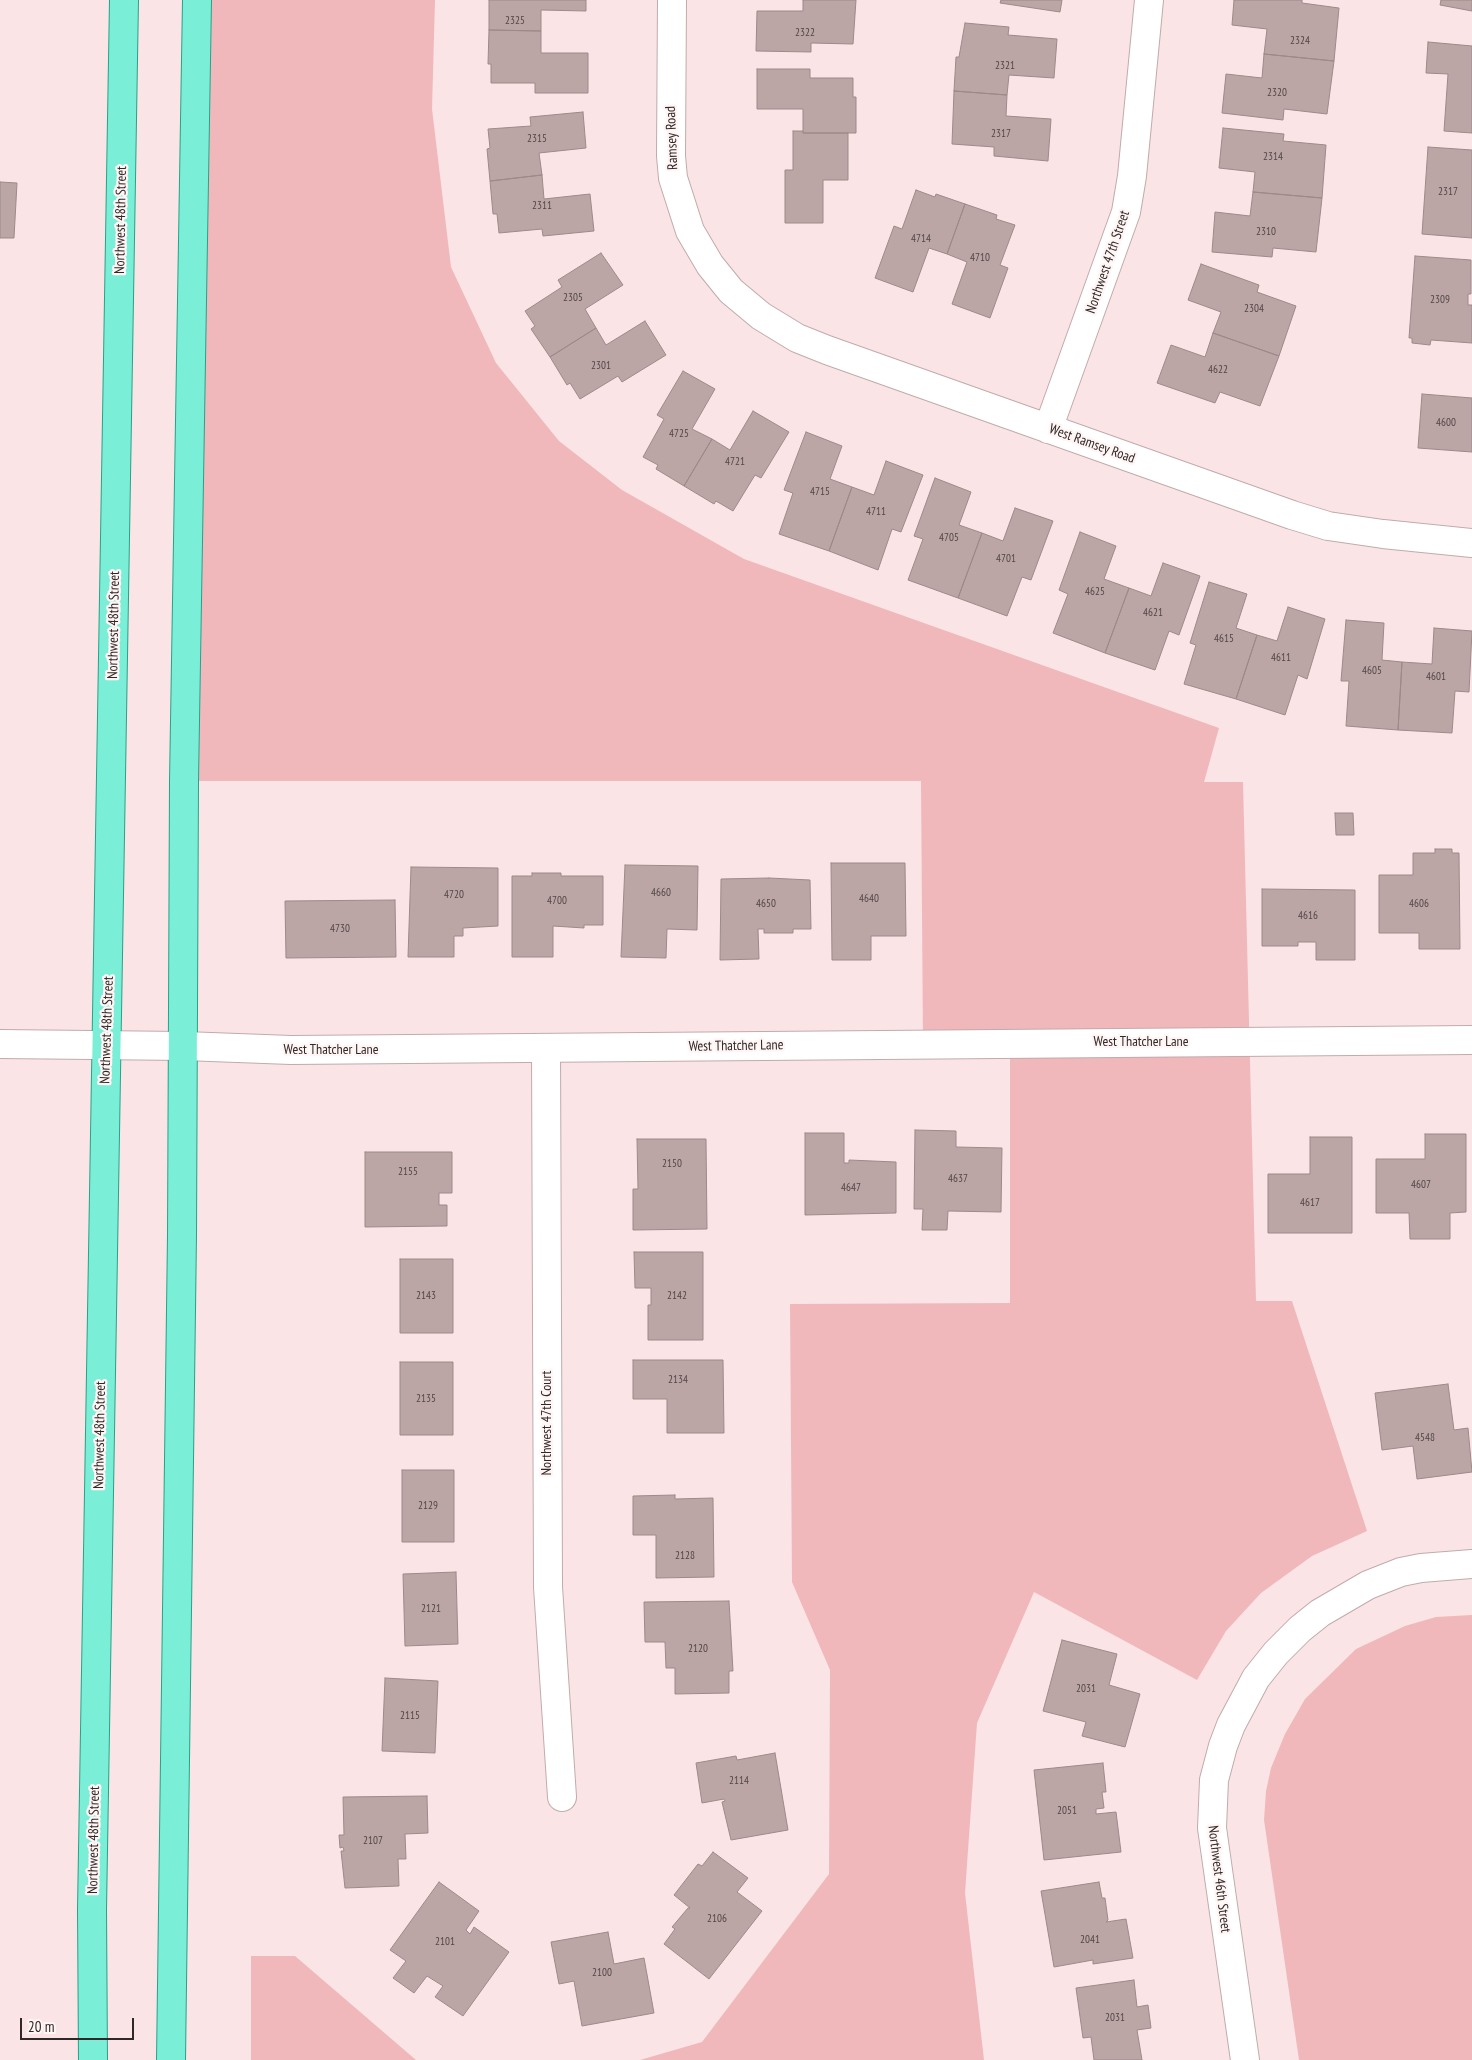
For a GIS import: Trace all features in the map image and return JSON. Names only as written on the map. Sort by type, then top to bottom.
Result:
[{"type":"main road","name":"Northwest 48th Street","points":[[92,2060],[92,1899],[124,0]]},
{"type":"main road","points":[[171,2060],[184,1046],[184,781],[197,0]]},
{"type":"street","name":"Ramsey Road","points":[[672,0],[671,156],[673,178],[690,231],[710,265],[731,291]]},
{"type":"street","name":"Northwest 47th Street","points":[[1048,428],[1126,212],[1132,176],[1149,0]]},
{"type":"street","name":"West Ramsey Road","points":[[731,291],[761,316],[797,338],[1292,515],[1328,526],[1472,543]]},
{"type":"street","name":"West Thatcher Lane","points":[[0,1044],[184,1046],[274,1050],[1472,1040]]},
{"type":"street","name":"Northwest 47th Court","points":[[546,1048],[548,1587],[562,1798]]},
{"type":"street","name":"Northwest 46th Street","points":[[1245,2060],[1212,1838],[1212,1799],[1218,1763],[1231,1725],[1256,1678],[1276,1653],[1300,1629],[1320,1613],[1382,1578],[1421,1568],[1472,1564]]},
{"type":"shaded area","points":[[197,0],[435,0],[432,109],[451,267],[496,363],[559,441],[622,490],[744,559],[1219,728],[1204,782],[1243,782],[1256,1301],[1292,1301],[1367,1531],[1312,1556],[1261,1593],[1226,1631],[1197,1680],[1034,1592],[977,1723],[965,1893],[984,2060],[640,2060],[702,2042],[829,1874],[830,1670],[792,1582],[790,1304],[1010,1303],[1010,1043],[923,1044],[921,781],[184,781]]},
{"type":"shaded area","points":[[1472,1615],[1472,2060],[1299,2060],[1264,1820],[1266,1791],[1271,1768],[1285,1734],[1305,1699],[1356,1649],[1405,1626],[1436,1617]]},
{"type":"shaded area","points":[[251,1956],[295,1956],[416,2060],[251,2060]]},
{"type":"building","points":[[489,0],[586,0],[586,11],[541,10],[541,31],[489,30]]},
{"type":"building","points":[[803,0],[856,0],[853,44],[811,43],[811,52],[756,51],[757,11],[803,11]]},
{"type":"building","points":[[1001,0],[1062,0],[1060,12],[1000,3]]},
{"type":"building","points":[[1234,0],[1302,0],[1302,3],[1339,8],[1334,61],[1264,54],[1267,29],[1232,25]]},
{"type":"building","points":[[1441,0],[1472,0],[1472,11],[1440,5]]},
{"type":"building","points":[[965,23],[1009,27],[1008,35],[1057,39],[1054,78],[1009,75],[1007,95],[954,91],[956,57],[959,57]]},
{"type":"building","points":[[489,30],[541,31],[541,53],[588,53],[588,93],[535,93],[535,83],[491,83],[491,64],[488,64]]},
{"type":"building","points":[[1428,42],[1472,46],[1472,133],[1444,131],[1448,74],[1426,73]]},
{"type":"building","points":[[1264,54],[1334,61],[1327,114],[1284,109],[1283,120],[1222,113],[1226,74],[1262,78]]},
{"type":"building","points":[[757,69],[810,69],[810,78],[853,78],[853,97],[856,97],[856,133],[803,133],[803,109],[757,109]]},
{"type":"building","points":[[954,91],[1007,95],[1006,116],[1051,119],[1048,161],[994,156],[994,147],[952,144]]},
{"type":"building","points":[[583,112],[586,148],[539,153],[542,175],[490,181],[487,149],[490,148],[488,129],[531,126],[530,117]]},
{"type":"building","points":[[1223,128],[1284,134],[1283,141],[1326,145],[1322,198],[1253,192],[1255,172],[1219,168]]},
{"type":"building","points":[[793,131],[803,131],[803,133],[848,133],[848,180],[823,180],[823,223],[785,223],[785,170],[793,170]]},
{"type":"building","points":[[1428,147],[1472,150],[1472,238],[1422,234]]},
{"type":"building","points":[[542,175],[544,199],[590,194],[594,231],[543,236],[542,229],[499,233],[497,214],[493,214],[490,181]]},
{"type":"building","points":[[0,182],[17,183],[14,238],[0,238]]},
{"type":"building","points":[[916,190],[935,197],[936,194],[965,204],[947,254],[929,248],[913,292],[875,278],[894,226],[902,229]]},
{"type":"building","points":[[1253,192],[1322,198],[1316,252],[1273,248],[1272,257],[1212,252],[1215,212],[1250,216]]},
{"type":"building","points":[[965,204],[997,215],[996,219],[1015,225],[1000,265],[1008,268],[990,318],[952,304],[967,262],[947,254]]},
{"type":"building","points":[[601,253],[623,285],[585,309],[596,328],[550,357],[531,329],[535,326],[525,311],[562,287],[558,280]]},
{"type":"building","points":[[1415,256],[1471,260],[1471,294],[1468,294],[1468,305],[1472,305],[1472,343],[1431,340],[1430,345],[1412,343],[1412,338],[1409,338]]},
{"type":"building","points":[[1201,264],[1259,285],[1257,292],[1296,306],[1279,356],[1213,333],[1221,312],[1188,300]]},
{"type":"building","points":[[645,321],[666,355],[622,382],[618,376],[580,399],[570,383],[567,385],[550,357],[596,328],[606,345]]},
{"type":"building","points":[[1213,333],[1279,356],[1260,406],[1220,392],[1215,403],[1157,383],[1171,345],[1205,357]]},
{"type":"building","points":[[683,371],[715,389],[692,429],[712,439],[684,486],[656,469],[658,465],[643,457],[664,419],[657,415]]},
{"type":"building","points":[[1422,394],[1472,398],[1472,452],[1418,448]]},
{"type":"building","points":[[753,411],[789,432],[761,478],[755,475],[733,511],[716,501],[714,504],[684,486],[712,439],[730,450]]},
{"type":"building","points":[[806,432],[842,446],[830,479],[852,487],[829,551],[779,534],[793,493],[784,490]]},
{"type":"building","points":[[886,461],[923,475],[901,532],[892,529],[878,570],[829,551],[852,487],[874,495]]},
{"type":"building","points":[[935,478],[971,492],[959,525],[982,533],[958,598],[908,580],[923,539],[914,536]]},
{"type":"building","points":[[1015,508],[1053,521],[1031,580],[1022,577],[1007,616],[958,598],[982,533],[1003,541]]},
{"type":"building","points":[[1080,532],[1116,546],[1104,579],[1129,588],[1105,653],[1053,633],[1068,594],[1059,590]]},
{"type":"building","points":[[1163,563],[1200,576],[1179,635],[1169,631],[1155,670],[1105,653],[1129,588],[1151,596]]},
{"type":"building","points":[[1209,582],[1247,594],[1236,628],[1257,635],[1236,699],[1184,684],[1196,645],[1190,643]]},
{"type":"building","points":[[1288,607],[1325,619],[1307,679],[1298,675],[1285,715],[1236,699],[1257,635],[1277,641]]},
{"type":"building","points":[[1346,620],[1384,623],[1382,660],[1402,662],[1398,730],[1346,726],[1349,681],[1341,681]]},
{"type":"building","points":[[1434,628],[1472,631],[1469,692],[1455,691],[1452,733],[1398,730],[1402,662],[1432,664]]},
{"type":"building","points":[[1335,813],[1353,813],[1354,835],[1336,835]]},
{"type":"building","points":[[1435,849],[1452,849],[1452,853],[1459,853],[1460,949],[1419,949],[1419,933],[1379,933],[1379,875],[1413,875],[1413,853],[1435,853]]},
{"type":"building","points":[[831,863],[905,863],[906,936],[871,936],[871,960],[832,960]]},
{"type":"building","points":[[625,865],[698,866],[697,930],[667,929],[666,958],[621,957]]},
{"type":"building","points":[[411,867],[498,868],[498,926],[463,928],[463,936],[454,936],[454,957],[408,957]]},
{"type":"building","points":[[532,873],[561,873],[561,876],[603,876],[603,925],[584,925],[584,928],[553,926],[553,957],[512,957],[512,876],[532,876]]},
{"type":"building","points":[[769,878],[810,880],[811,929],[793,929],[793,933],[764,933],[764,929],[758,929],[759,959],[720,960],[721,879]]},
{"type":"building","points":[[1262,889],[1355,890],[1355,960],[1316,960],[1316,942],[1298,942],[1298,946],[1262,946]]},
{"type":"building","points":[[395,900],[396,957],[286,958],[285,901]]},
{"type":"building","points":[[915,1130],[956,1131],[956,1147],[1002,1148],[1001,1212],[948,1211],[947,1230],[922,1230],[923,1209],[914,1209]]},
{"type":"building","points":[[805,1133],[844,1133],[844,1163],[849,1163],[849,1160],[896,1162],[896,1213],[805,1215]]},
{"type":"building","points":[[1425,1134],[1466,1134],[1466,1212],[1450,1213],[1450,1239],[1410,1239],[1409,1213],[1376,1213],[1376,1159],[1425,1159]]},
{"type":"building","points":[[1310,1137],[1352,1137],[1352,1233],[1268,1233],[1268,1174],[1310,1174]]},
{"type":"building","points":[[637,1139],[706,1139],[707,1229],[633,1230],[633,1189],[638,1189]]},
{"type":"building","points":[[365,1152],[452,1152],[452,1193],[439,1193],[439,1205],[447,1205],[447,1226],[365,1227]]},
{"type":"building","points":[[634,1252],[703,1252],[703,1340],[648,1340],[648,1305],[651,1305],[651,1288],[635,1288]]},
{"type":"building","points":[[400,1259],[453,1259],[453,1333],[400,1333]]},
{"type":"building","points":[[633,1360],[723,1360],[724,1433],[667,1433],[667,1399],[633,1399]]},
{"type":"building","points":[[400,1362],[453,1362],[453,1435],[400,1435]]},
{"type":"building","points":[[1448,1384],[1454,1430],[1468,1428],[1472,1472],[1417,1479],[1413,1446],[1382,1450],[1375,1393]]},
{"type":"building","points":[[402,1470],[454,1470],[454,1542],[402,1542]]},
{"type":"building","points":[[675,1495],[675,1499],[713,1498],[714,1577],[656,1578],[656,1535],[633,1535],[633,1496]]},
{"type":"building","points":[[456,1572],[458,1644],[405,1646],[403,1574]]},
{"type":"building","points":[[729,1601],[733,1671],[729,1671],[729,1693],[675,1694],[675,1668],[666,1668],[665,1642],[645,1642],[644,1602]]},
{"type":"building","points":[[1062,1640],[1117,1654],[1109,1685],[1140,1694],[1125,1747],[1082,1736],[1086,1722],[1043,1711]]},
{"type":"building","points":[[385,1678],[438,1681],[435,1753],[382,1751]]},
{"type":"building","points":[[775,1753],[788,1830],[731,1840],[722,1802],[725,1801],[724,1799],[702,1803],[696,1763],[736,1756],[737,1760]]},
{"type":"building","points":[[1103,1763],[1106,1792],[1102,1792],[1104,1808],[1096,1809],[1096,1814],[1116,1812],[1121,1852],[1044,1860],[1034,1770]]},
{"type":"building","points":[[427,1796],[428,1833],[405,1834],[406,1859],[398,1859],[399,1886],[345,1888],[341,1851],[344,1851],[343,1847],[340,1848],[339,1835],[344,1835],[343,1797]]},
{"type":"building","points":[[713,1852],[748,1878],[737,1892],[762,1911],[709,1979],[664,1944],[675,1929],[672,1927],[690,1908],[674,1895],[698,1864],[702,1866]]},
{"type":"building","points":[[439,1882],[479,1911],[466,1930],[470,1934],[474,1927],[509,1952],[463,2016],[435,1997],[443,1986],[427,1976],[414,1993],[393,1978],[406,1961],[390,1950]]},
{"type":"building","points":[[1099,1882],[1102,1898],[1105,1898],[1108,1920],[1106,1922],[1126,1919],[1133,1958],[1093,1964],[1093,1960],[1054,1967],[1041,1891]]},
{"type":"building","points":[[608,1932],[614,1964],[644,1958],[654,2013],[582,2026],[574,1981],[559,1984],[551,1942]]},
{"type":"building","points":[[1134,1980],[1137,2007],[1148,2005],[1151,2028],[1137,2030],[1142,2060],[1094,2060],[1091,2037],[1083,2038],[1076,1988]]}]
